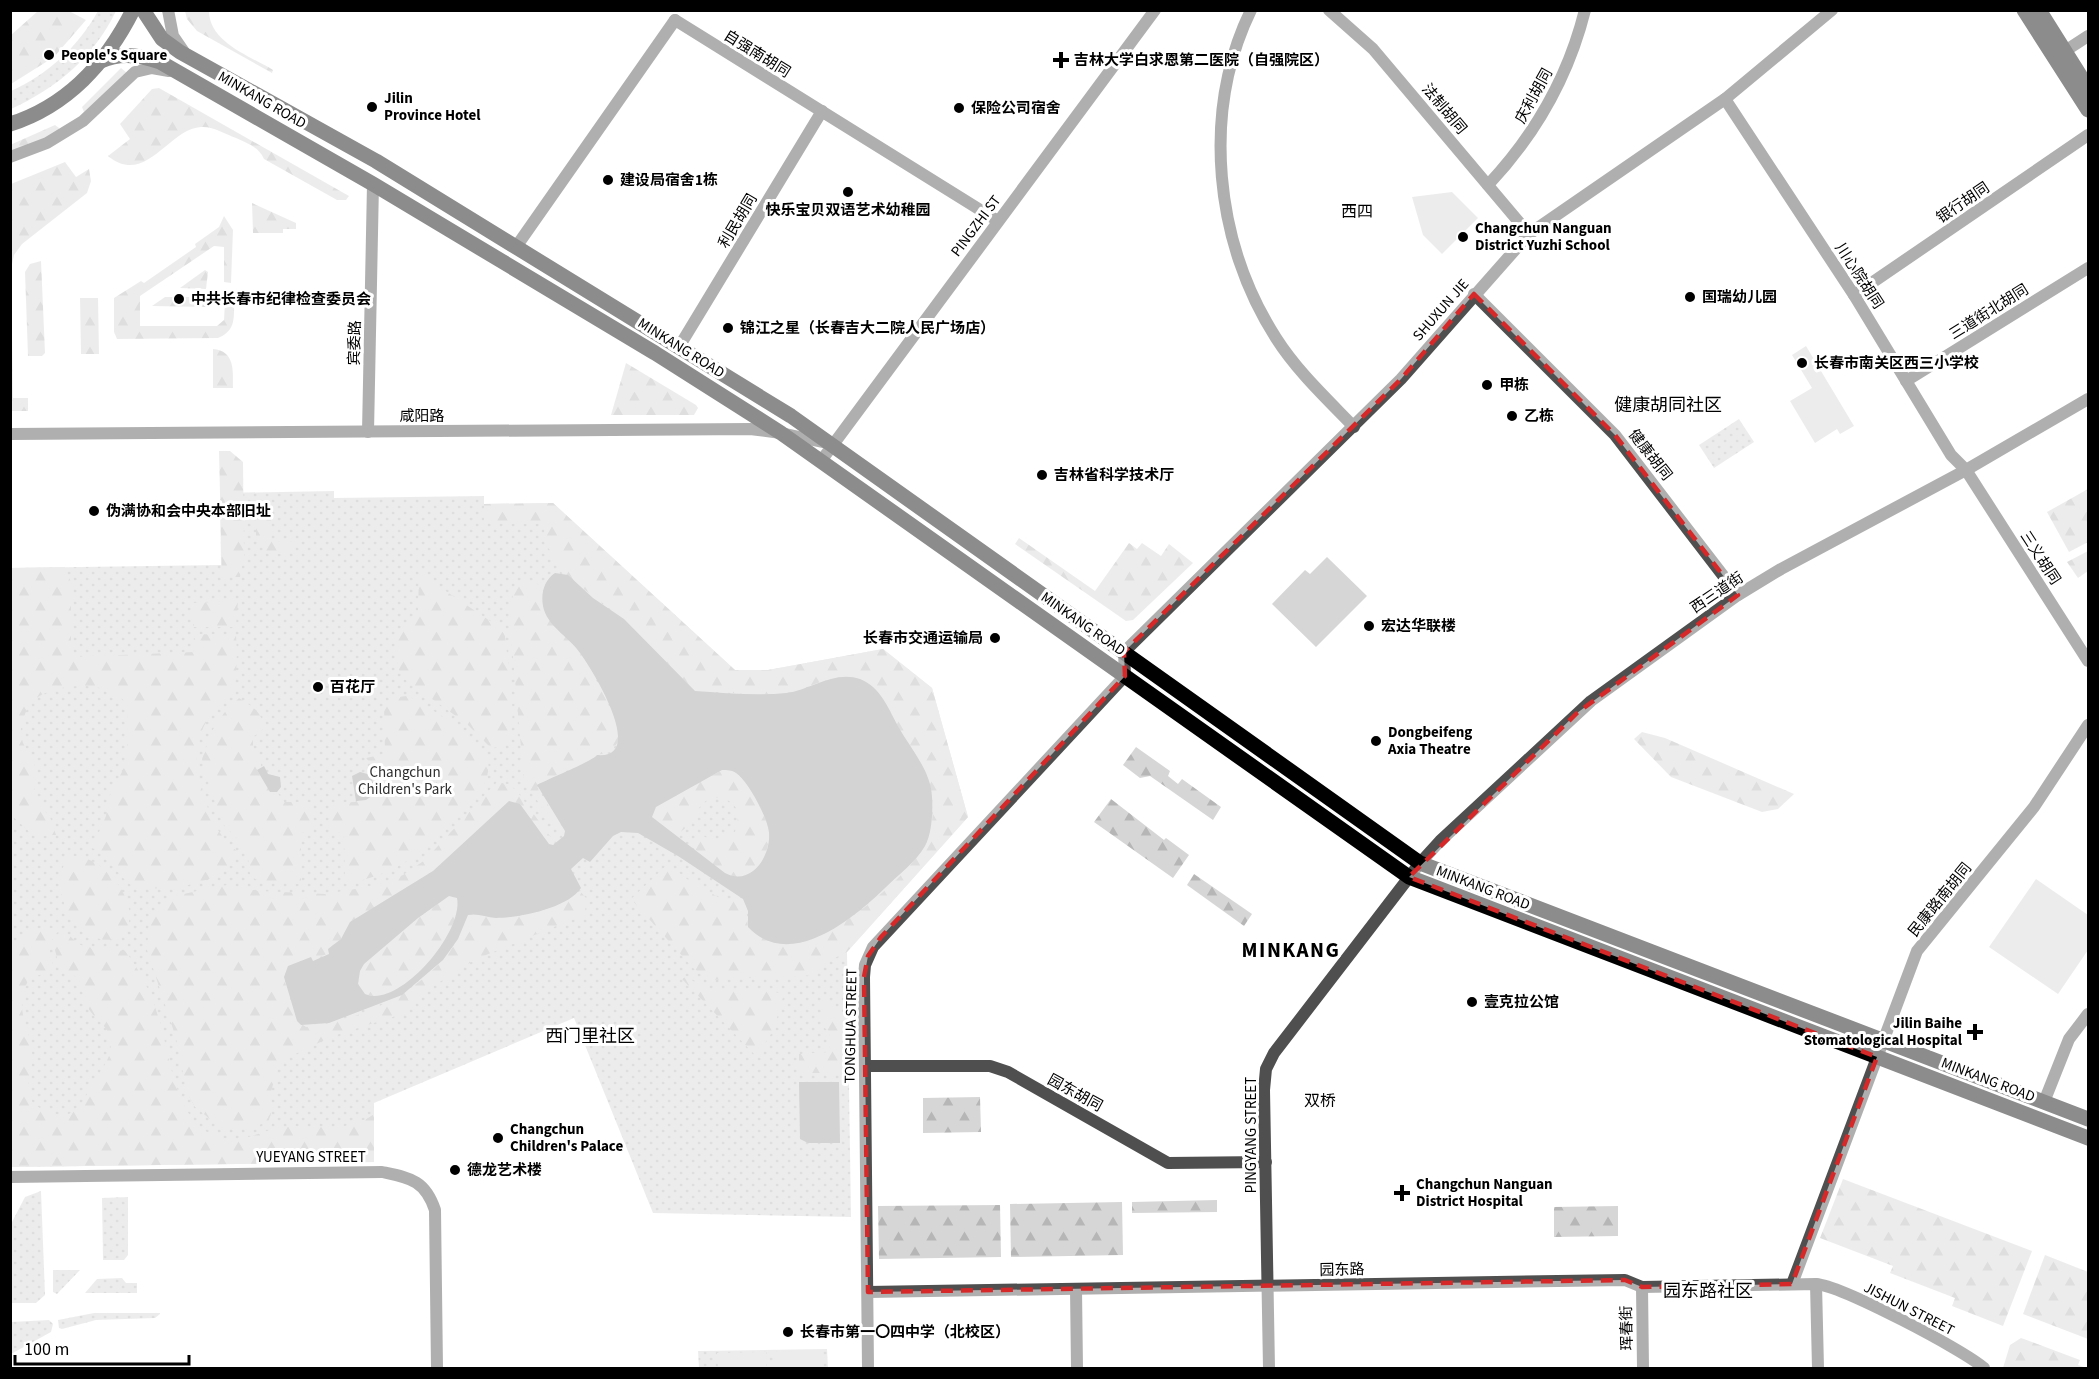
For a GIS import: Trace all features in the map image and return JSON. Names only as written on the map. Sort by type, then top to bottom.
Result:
[{"type":"main road","points":[[10,124],[33,115],[64,96],[101,62],[115,43],[132,10]]},
{"type":"main road","name":"MINKANG ROAD","points":[[143,10],[162,39],[186,55],[376,161],[679,347],[833,445],[1420,863],[2088,1119]]},
{"type":"main road","points":[[2025,10],[2088,110]]},
{"type":"main road","points":[[2039,10],[2088,88]]},
{"type":"main road","name":"MINKANG ROAD","points":[[101,62],[118,56],[145,57],[179,73],[373,184],[655,353],[781,433],[1409,877],[2088,1138]]},
{"type":"street","points":[[168,10],[172,36],[186,55]]},
{"type":"street","name":"PINGZHI ST","points":[[821,461],[1155,10]]},
{"type":"street","points":[[1251,10],[1233,60],[1224,106],[1221,153],[1229,224],[1242,270],[1271,330],[1306,377],[1354,427]]},
{"type":"street","name":"法制胡同","points":[[1329,10],[1373,49],[1529,234]]},
{"type":"street","name":"庆利胡同","points":[[1488,185],[1522,146],[1550,104],[1571,58],[1585,10]]},
{"type":"street","name":"SHUXUN JIE","points":[[1124,652],[1401,379],[1529,234],[1725,99],[1832,10]]},
{"type":"street","name":"自强南胡同","points":[[516,247],[673,15],[998,221]]},
{"type":"street","points":[[2065,51],[2088,36]]},
{"type":"street","points":[[10,157],[46,143],[74,127],[99,108],[135,72],[152,68],[179,73]]},
{"type":"street","name":"川心院胡同","points":[[1725,99],[1854,295],[1951,455],[1966,470]]},
{"type":"street","name":"利民胡同","points":[[679,347],[822,111]]},
{"type":"street","name":"银行胡同","points":[[1854,295],[2088,135]]},
{"type":"street","name":"宾委路","points":[[368,432],[373,184]]},
{"type":"street","name":"三道街北胡同","points":[[1906,381],[2088,268]]},
{"type":"street","name":"健康胡同","points":[[1474,294],[1615,435],[1738,596]]},
{"type":"street","name":"西三道街","points":[[1409,877],[1420,863],[1577,713],[1629,672],[1738,596],[1820,548],[1966,470],[2088,399]]},
{"type":"street","name":"咸阳路","points":[[10,434],[714,429],[781,433],[833,445]]},
{"type":"street","name":"三义胡同","points":[[1966,470],[2088,661]]},
{"type":"street","points":[[1124,652],[1125,676]]},
{"type":"street","name":"TONGHUA STREET","points":[[868,1368],[865,965],[873,947],[1125,676]]},
{"type":"street","name":"民康路南胡同","points":[[1792,1284],[1921,945],[2034,807],[2088,725]]},
{"type":"street","name":"PINGYANG STREET","points":[[1269,1368],[1264,1090],[1269,1060],[1409,877]]},
{"type":"street","points":[[2044,1102],[2068,1039],[2088,1014]]},
{"type":"street","name":"园东胡同","points":[[865,1066],[990,1066],[1008,1072],[1168,1163],[1266,1162]]},
{"type":"street","name":"YUEYANG STREET","points":[[10,1177],[382,1172],[406,1178],[426,1190],[435,1210],[437,1368]]},
{"type":"street","name":"园东路","points":[[868,1292],[1625,1280],[1642,1287],[1816,1284]]},
{"type":"street","points":[[1816,1284],[1818,1368]]},
{"type":"street","name":"JISHUN STREET","points":[[1816,1284],[1831,1286],[1892,1316],[1965,1353],[1984,1368]]},
{"type":"street","name":"珲春街","points":[[1642,1287],[1643,1368]]},
{"type":"street","points":[[1076,1289],[1077,1368]]},
{"type":"highlighted area","points":[[1474,294],[1615,435],[1738,595],[1577,713],[1409,877],[1877,1057],[1792,1284],[1642,1287],[1625,1280],[868,1292],[864,977],[868,956],[881,937],[1125,676],[1124,652],[1401,379]]},
{"type":"green space","points":[[38,11],[69,11],[86,20],[54,57],[11,84],[11,35]]},
{"type":"green space","points":[[98,11],[116,11],[97,43],[85,57],[59,81],[11,109],[11,91],[50,68],[61,58],[81,36]]},
{"type":"green space","points":[[185,11],[209,11],[211,22],[223,40],[273,70],[272,73],[197,31],[187,19]]},
{"type":"green space","points":[[121,68],[127,73],[84,112],[82,107]]},
{"type":"green space","points":[[159,88],[349,196],[346,200],[337,200],[264,159],[252,146],[210,128],[201,127],[189,130],[145,161],[134,165],[122,164],[108,156],[130,139],[120,124],[152,89]]},
{"type":"green space","points":[[55,125],[59,128],[59,133],[11,153],[10,145]]},
{"type":"green space","points":[[65,162],[76,177],[89,169],[91,181],[87,193],[22,244],[14,255],[11,269],[11,184]]},
{"type":"green space","points":[[1452,192],[1478,218],[1442,254],[1423,235],[1412,197]]},
{"type":"green space","points":[[252,203],[296,223],[296,229],[283,229],[283,233],[253,233]]},
{"type":"green space","points":[[224,216],[233,230],[231,283],[224,282],[224,247],[214,246],[140,296],[140,326],[217,326],[224,320],[225,301],[229,297],[234,301],[234,313],[233,323],[228,332],[218,338],[117,339],[114,332],[114,298],[141,281],[144,283],[196,247],[195,244],[219,227]]},
{"type":"green space","points":[[41,261],[45,353],[42,356],[28,356],[25,272],[30,264]]},
{"type":"green space","points":[[11,269],[13,398],[28,398],[28,411],[11,411]]},
{"type":"green space","points":[[205,270],[208,272],[206,289],[180,288]]},
{"type":"green space","points":[[165,297],[207,297],[212,302],[207,307],[152,306]]},
{"type":"green space","points":[[80,298],[98,298],[99,354],[81,354]]},
{"type":"green space","points":[[1806,346],[1854,426],[1840,434],[1837,429],[1815,443],[1790,401],[1812,388],[1792,355]]},
{"type":"green space","points":[[213,349],[229,357],[233,388],[213,388]]},
{"type":"green space","points":[[626,363],[696,405],[698,408],[694,415],[611,415]]},
{"type":"green space","points":[[1739,419],[1754,442],[1714,468],[1699,445]]},
{"type":"green space","points":[[219,451],[230,451],[243,462],[244,556],[240,577],[222,577]]},
{"type":"green space","points":[[2088,489],[2088,542],[2069,552],[2047,512]]},
{"type":"green space","name":"Changchun Children's Park","points":[[334,491],[334,498],[484,496],[484,504],[553,503],[735,670],[768,670],[883,649],[932,688],[968,817],[847,952],[851,1217],[653,1213],[574,1018],[374,1103],[374,1162],[11,1167],[10,568],[221,565],[220,493]]},
{"type":"green space","points":[[553,503],[735,670],[768,670],[883,649],[932,688],[968,817],[847,952],[818,966],[816,975],[710,980],[693,968],[631,899],[668,864],[687,879],[730,904],[736,893],[746,904],[748,927],[780,940],[800,942],[815,938],[851,917],[889,887],[905,871],[926,843],[931,828],[933,809],[931,792],[890,711],[874,689],[852,677],[825,680],[800,690],[780,694],[695,691],[624,619],[562,573],[552,552],[545,545],[544,524],[484,523],[484,504]]},
{"type":"green space","points":[[256,511],[271,511],[271,538],[275,542],[294,542],[294,549],[283,554],[267,553],[256,538]]},
{"type":"green space","points":[[1019,538],[1095,591],[1129,543],[1137,549],[1142,543],[1161,556],[1169,544],[1193,563],[1133,620],[1126,621],[1015,544]]},
{"type":"green space","points":[[2088,551],[2088,571],[2078,578],[2067,562]]},
{"type":"green space","points":[[1327,557],[1367,596],[1316,647],[1272,604],[1305,570],[1310,574]]},
{"type":"green space","points":[[64,567],[71,582],[71,657],[194,652],[195,634],[236,635],[236,670],[232,690],[204,725],[197,746],[199,777],[210,815],[221,834],[238,852],[232,863],[209,879],[178,887],[135,887],[105,856],[92,848],[106,816],[108,799],[127,762],[128,706],[121,698],[99,688],[72,686],[48,692],[30,704],[23,720],[22,740],[35,767],[34,799],[50,817],[56,835],[34,836],[11,815],[11,568]]},
{"type":"green space","points":[[419,573],[502,629],[505,636],[511,686],[512,725],[510,734],[499,746],[493,748],[489,746],[467,724],[403,678],[398,668],[397,630],[411,623],[418,613]]},
{"type":"green space","points":[[523,580],[544,586],[543,591],[594,676],[619,730],[619,741],[610,752],[597,755],[594,759],[550,778],[537,788],[565,831],[563,837],[524,782],[509,612],[515,587]]},
{"type":"green space","points":[[238,601],[236,625],[233,627],[193,627],[193,603]]},
{"type":"green space","points":[[407,696],[450,722],[482,749],[488,759],[486,780],[454,819],[408,860],[370,878],[345,884],[344,832],[329,832],[329,803],[355,802],[375,794],[368,772],[371,764],[366,758],[385,754],[384,706],[393,703],[398,697]]},
{"type":"green space","points":[[239,698],[253,707],[263,723],[263,729],[253,737],[253,752],[261,760],[261,767],[258,768],[270,792],[277,792],[284,802],[313,802],[313,832],[301,832],[301,884],[268,882],[255,879],[250,874],[247,849],[223,824],[204,770],[202,759],[212,731],[224,713]]},
{"type":"green space","points":[[1642,732],[1665,738],[1794,794],[1778,809],[1762,812],[1671,777],[1634,739]]},
{"type":"green space","points":[[1136,747],[1170,771],[1168,776],[1178,784],[1182,779],[1221,807],[1213,820],[1150,776],[1140,778],[1123,765]]},
{"type":"green space","points":[[722,770],[729,770],[741,777],[761,809],[768,826],[769,839],[760,863],[749,875],[742,877],[734,877],[722,871],[689,844],[700,833],[718,841],[735,832],[739,813],[728,800],[714,798],[707,800],[697,811],[695,820],[677,835],[652,817],[656,807]]},
{"type":"green space","points":[[497,782],[507,784],[516,790],[555,843],[549,844],[520,804],[503,805],[433,871],[350,923],[341,939],[328,949],[329,953],[285,972],[285,982],[297,1021],[306,1027],[326,1024],[367,1011],[406,991],[439,964],[452,948],[468,915],[505,917],[525,915],[564,901],[580,891],[586,898],[585,914],[474,960],[435,985],[402,1014],[333,1036],[289,1057],[278,1066],[271,1092],[271,1114],[268,1122],[246,1129],[220,1127],[195,1107],[187,1093],[176,1038],[147,950],[149,924],[157,909],[175,896],[228,885],[259,891],[326,894],[378,885],[403,875],[425,860]]},
{"type":"green space","points":[[1111,799],[1164,840],[1166,838],[1189,855],[1173,878],[1094,822]]},
{"type":"green space","points":[[74,856],[99,865],[120,888],[130,915],[127,928],[118,938],[102,939],[88,934],[76,923],[67,909],[61,893],[60,878],[64,865]]},
{"type":"green space","points":[[1194,874],[1252,914],[1244,926],[1187,885]]},
{"type":"green space","points":[[2036,879],[2088,915],[2088,950],[2058,994],[1989,947]]},
{"type":"green space","points":[[449,896],[457,898],[456,913],[440,947],[426,964],[411,979],[395,990],[379,996],[365,994],[358,984],[360,971],[364,964],[418,918]]},
{"type":"green space","points":[[59,928],[60,930],[50,944],[55,970],[30,978],[22,997],[23,1015],[32,1053],[28,1093],[31,1100],[38,1106],[57,1114],[71,1113],[81,1105],[111,1049],[107,1031],[87,1006],[81,983],[75,976],[60,970],[54,946],[60,936],[68,934],[78,944],[87,947],[125,951],[136,966],[155,1007],[179,1092],[187,1110],[198,1125],[213,1135],[233,1139],[286,1127],[343,1126],[354,1124],[374,1114],[374,1162],[11,1167],[11,946],[31,929]]},
{"type":"green space","points":[[687,976],[697,984],[708,988],[784,994],[773,1031],[756,1056],[682,979]]},
{"type":"green space","points":[[822,998],[848,1018],[849,1073],[799,1073],[799,1054],[830,1052],[830,1032],[822,1026]]},
{"type":"green space","points":[[980,1097],[981,1132],[923,1133],[923,1098]]},
{"type":"green space","points":[[1843,1179],[2032,1251],[2003,1326],[1952,1306],[1955,1298],[1890,1273],[1893,1266],[1820,1238]]},
{"type":"green space","points":[[41,1191],[45,1295],[36,1303],[12,1303],[11,1224],[25,1197]]},
{"type":"green space","points":[[128,1197],[128,1255],[124,1260],[103,1260],[102,1198]]},
{"type":"green space","points":[[1217,1200],[1217,1212],[1132,1213],[1132,1202]]},
{"type":"green space","points":[[1122,1202],[1123,1255],[1011,1257],[1010,1204]]},
{"type":"green space","points":[[1000,1205],[1001,1257],[879,1259],[878,1206]]},
{"type":"green space","points":[[1618,1206],[1618,1236],[1554,1237],[1554,1207]]},
{"type":"green space","points":[[2045,1255],[2088,1272],[2088,1339],[2023,1314]]},
{"type":"green space","points":[[53,1270],[80,1270],[57,1294],[53,1292]]},
{"type":"green space","points":[[122,1278],[126,1283],[137,1283],[137,1293],[85,1293],[97,1279]]},
{"type":"green space","points":[[94,1313],[160,1314],[155,1318],[96,1320],[59,1328],[58,1320]]},
{"type":"green space","points":[[49,1320],[53,1324],[51,1332],[11,1354],[11,1322]]},
{"type":"green space","points":[[2021,1338],[2080,1360],[2078,1365],[2087,1368],[2003,1368],[2010,1345]]},
{"type":"green space","points":[[827,1349],[828,1368],[699,1368],[698,1351]]},
{"type":"green space","points":[[822,1351],[822,1368],[774,1368],[773,1352]]},
{"type":"green space","points":[[766,1352],[766,1368],[718,1368],[717,1353]]},
{"type":"shaded area","points":[[555,573],[568,575],[593,598],[624,619],[695,691],[786,693],[841,677],[860,679],[874,688],[884,700],[920,761],[931,787],[932,815],[925,846],[911,863],[872,900],[839,925],[821,936],[802,942],[783,944],[765,939],[748,927],[748,911],[743,899],[678,856],[638,833],[621,832],[613,836],[590,862],[583,858],[571,869],[581,888],[575,895],[554,906],[517,916],[496,918],[468,915],[458,939],[443,960],[402,995],[329,1023],[301,1025],[297,1021],[284,977],[288,966],[311,957],[313,961],[329,954],[328,949],[341,939],[350,922],[433,871],[509,801],[520,804],[549,844],[553,845],[564,836],[565,831],[537,785],[597,755],[611,752],[618,743],[612,712],[595,676],[571,642],[555,628],[544,610],[542,599],[544,589]],"holes":[[[722,770],[729,770],[741,777],[768,826],[769,842],[763,860],[750,873],[743,876],[725,873],[652,817],[656,807]],[[449,896],[457,898],[456,913],[440,947],[426,964],[411,979],[395,990],[379,996],[365,994],[358,984],[360,971],[364,964],[418,918]]]},
{"type":"shaded area","points":[[264,766],[268,774],[280,777],[281,787],[277,792],[270,792],[257,770]]},
{"type":"shaded area","points":[[360,772],[371,775],[376,793],[366,800],[356,801],[352,776]]},
{"type":"shaded area","points":[[799,1082],[839,1082],[840,1143],[808,1143],[800,1139]]},
{"type":"place","name":"People's Square","points":[[49,55]]},
{"type":"place","name":"吉林大学白求恩第二医院（自强院区）","points":[[1061,60]]},
{"type":"place","name":"Jilin Province Hotel","points":[[372,107]]},
{"type":"place","name":"保险公司宿舍","points":[[959,108]]},
{"type":"place","name":"建设局宿舍1栋","points":[[608,180]]},
{"type":"place","name":"快乐宝贝双语艺术幼稚园","points":[[848,192]]},
{"type":"place","name":"Changchun Nanguan District Yuzhi School","points":[[1463,237]]},
{"type":"place","name":"国瑞幼儿园","points":[[1690,297]]},
{"type":"place","name":"中共长春市纪律检查委员会","points":[[179,299]]},
{"type":"place","name":"锦江之星（长春吉大二院人民广场店）","points":[[728,328]]},
{"type":"place","name":"长春市南关区西三小学校","points":[[1802,363]]},
{"type":"place","name":"甲栋","points":[[1487,385]]},
{"type":"place","name":"乙栋","points":[[1512,416]]},
{"type":"place","name":"吉林省科学技术厅","points":[[1042,475]]},
{"type":"place","name":"伪满协和会中央本部旧址","points":[[94,511]]},
{"type":"place","name":"宏达华联楼","points":[[1369,626]]},
{"type":"place","name":"长春市交通运输局","points":[[995,638]]},
{"type":"place","name":"百花厅","points":[[318,687]]},
{"type":"place","name":"Dongbeifeng Axia Theatre","points":[[1376,741]]},
{"type":"place","name":"壹克拉公馆","points":[[1472,1002]]},
{"type":"place","name":"Jilin Baihe Stomatological Hospital","points":[[1975,1032]]},
{"type":"place","name":"Changchun Children's Palace","points":[[498,1138]]},
{"type":"place","name":"德龙艺术楼","points":[[455,1170]]},
{"type":"place","name":"Changchun Nanguan District Hospital","points":[[1402,1193]]},
{"type":"place","name":"长春市第一〇四中学（北校区）","points":[[788,1332]]},
{"type":"district","name":"西四","points":[[1357,212]]},
{"type":"district","name":"健康胡同社区","points":[[1668,405]]},
{"type":"district","name":"MINKANG","points":[[1291,950]]},
{"type":"district","name":"西门里社区","points":[[590,1036]]},
{"type":"district","name":"双桥","points":[[1320,1101]]},
{"type":"district","name":"园东路社区","points":[[1708,1291]]}]
